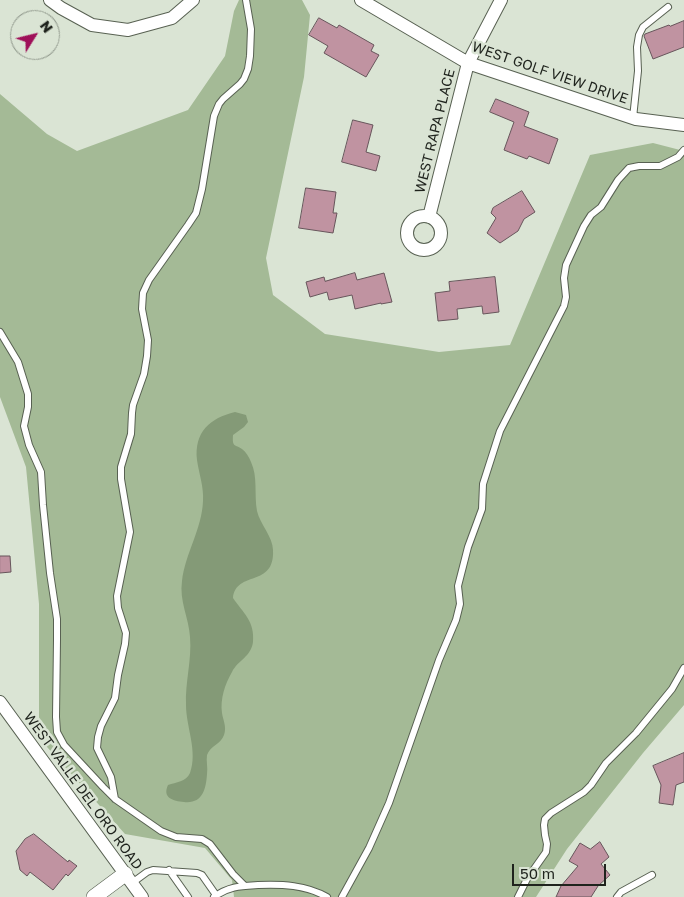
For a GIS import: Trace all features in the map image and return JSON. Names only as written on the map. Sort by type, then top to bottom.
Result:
[{"type":"street","points":[[50,0],[92,25],[128,30],[172,18],[193,0]]},
{"type":"street","name":"WEST GOLF VIEW DRIVE","points":[[360,0],[468,63],[633,118],[684,125]]},
{"type":"street","name":"WEST RAPA PLACE","points":[[429,217],[468,63],[501,0]]},
{"type":"street","name":"WEST VALLE DEL ORO ROAD","points":[[0,702],[142,897]]},
{"type":"street","points":[[94,897],[129,879]]},
{"type":"lane","points":[[115,799],[111,777],[97,748],[101,726],[115,698],[125,644],[126,632],[118,608],[117,596],[130,532],[121,479],[121,467],[131,434],[133,405],[144,374],[147,356],[148,340],[142,309],[143,293],[149,280],[196,213],[202,189],[214,116],[219,104],[240,84],[248,69],[252,29],[246,0]]},
{"type":"lane","points":[[633,118],[638,71],[637,47],[639,35],[643,27],[668,7]]},
{"type":"lane","points":[[342,897],[369,848],[389,803],[439,660],[456,620],[460,604],[458,586],[468,547],[482,509],[483,484],[488,467],[500,431],[564,306],[566,297],[564,278],[566,265],[584,226],[601,207],[629,168],[660,166],[678,156],[684,150]]},
{"type":"lane","points":[[0,332],[18,362],[28,394],[28,407],[24,426],[29,445],[41,472],[50,573],[57,619],[57,732],[64,745],[115,799],[161,831],[176,837],[202,839],[210,844],[244,885]]},
{"type":"lane","points":[[518,897],[527,879],[546,852],[545,819],[591,785],[606,763],[636,733],[672,689],[684,668]]},
{"type":"lane","points":[[129,879],[152,870],[169,870],[200,874],[215,896],[244,885],[287,885],[304,888],[327,897]]},
{"type":"lane","points":[[169,870],[188,897]]},
{"type":"lane","points":[[618,897],[620,892],[652,875]]},
{"type":"shaded area","points":[[239,0],[302,0],[310,15],[304,77],[266,258],[273,295],[325,334],[439,352],[510,345],[590,155],[653,143],[684,151],[684,705],[643,753],[567,849],[536,897],[234,897],[232,880],[205,848],[125,834],[39,738],[39,604],[26,467],[0,397],[0,94],[47,134],[77,151],[188,110],[225,56],[234,11]]},
{"type":"shaded area","points":[[235,412],[246,415],[248,422],[233,435],[233,442],[234,445],[246,453],[253,468],[257,511],[272,545],[272,562],[268,570],[262,575],[241,584],[236,589],[233,598],[248,618],[252,628],[252,647],[235,668],[225,687],[222,697],[222,713],[225,732],[223,738],[210,749],[207,755],[206,785],[202,795],[195,801],[180,802],[173,800],[166,793],[168,785],[188,776],[193,756],[186,705],[190,637],[181,588],[186,561],[202,511],[203,491],[197,460],[198,442],[201,434],[211,422]]},
{"type":"building","points":[[319,18],[337,28],[339,25],[374,45],[371,51],[379,55],[366,77],[324,53],[328,46],[309,35]]},
{"type":"building","points":[[684,21],[684,47],[653,59],[644,36],[645,34]]},
{"type":"building","points":[[496,99],[529,112],[524,126],[558,139],[549,164],[529,156],[527,159],[504,150],[514,122],[490,112]]},
{"type":"building","points":[[353,120],[373,125],[366,152],[380,156],[376,171],[342,162]]},
{"type":"building","points":[[306,188],[336,192],[333,213],[337,213],[333,233],[299,228]]},
{"type":"building","points":[[522,191],[535,212],[524,219],[518,231],[500,243],[487,233],[496,218],[491,213],[493,208]]},
{"type":"building","points":[[355,273],[357,280],[384,273],[392,302],[355,309],[352,295],[329,300],[327,292],[310,297],[306,282],[324,277],[325,281]]},
{"type":"building","points":[[495,277],[499,312],[483,314],[482,306],[457,309],[458,319],[438,321],[435,293],[450,291],[449,282]]},
{"type":"building","points":[[0,556],[10,556],[11,572],[0,573]]},
{"type":"building","points":[[684,753],[684,782],[676,785],[673,805],[659,803],[661,785],[653,766]]},
{"type":"building","points":[[34,834],[68,862],[69,860],[77,866],[68,876],[66,874],[53,890],[30,872],[27,876],[20,870],[16,851],[25,839]]},
{"type":"building","points":[[600,842],[609,857],[601,864],[610,875],[598,886],[591,897],[556,897],[561,886],[578,866],[569,861],[580,843],[590,849]]}]
